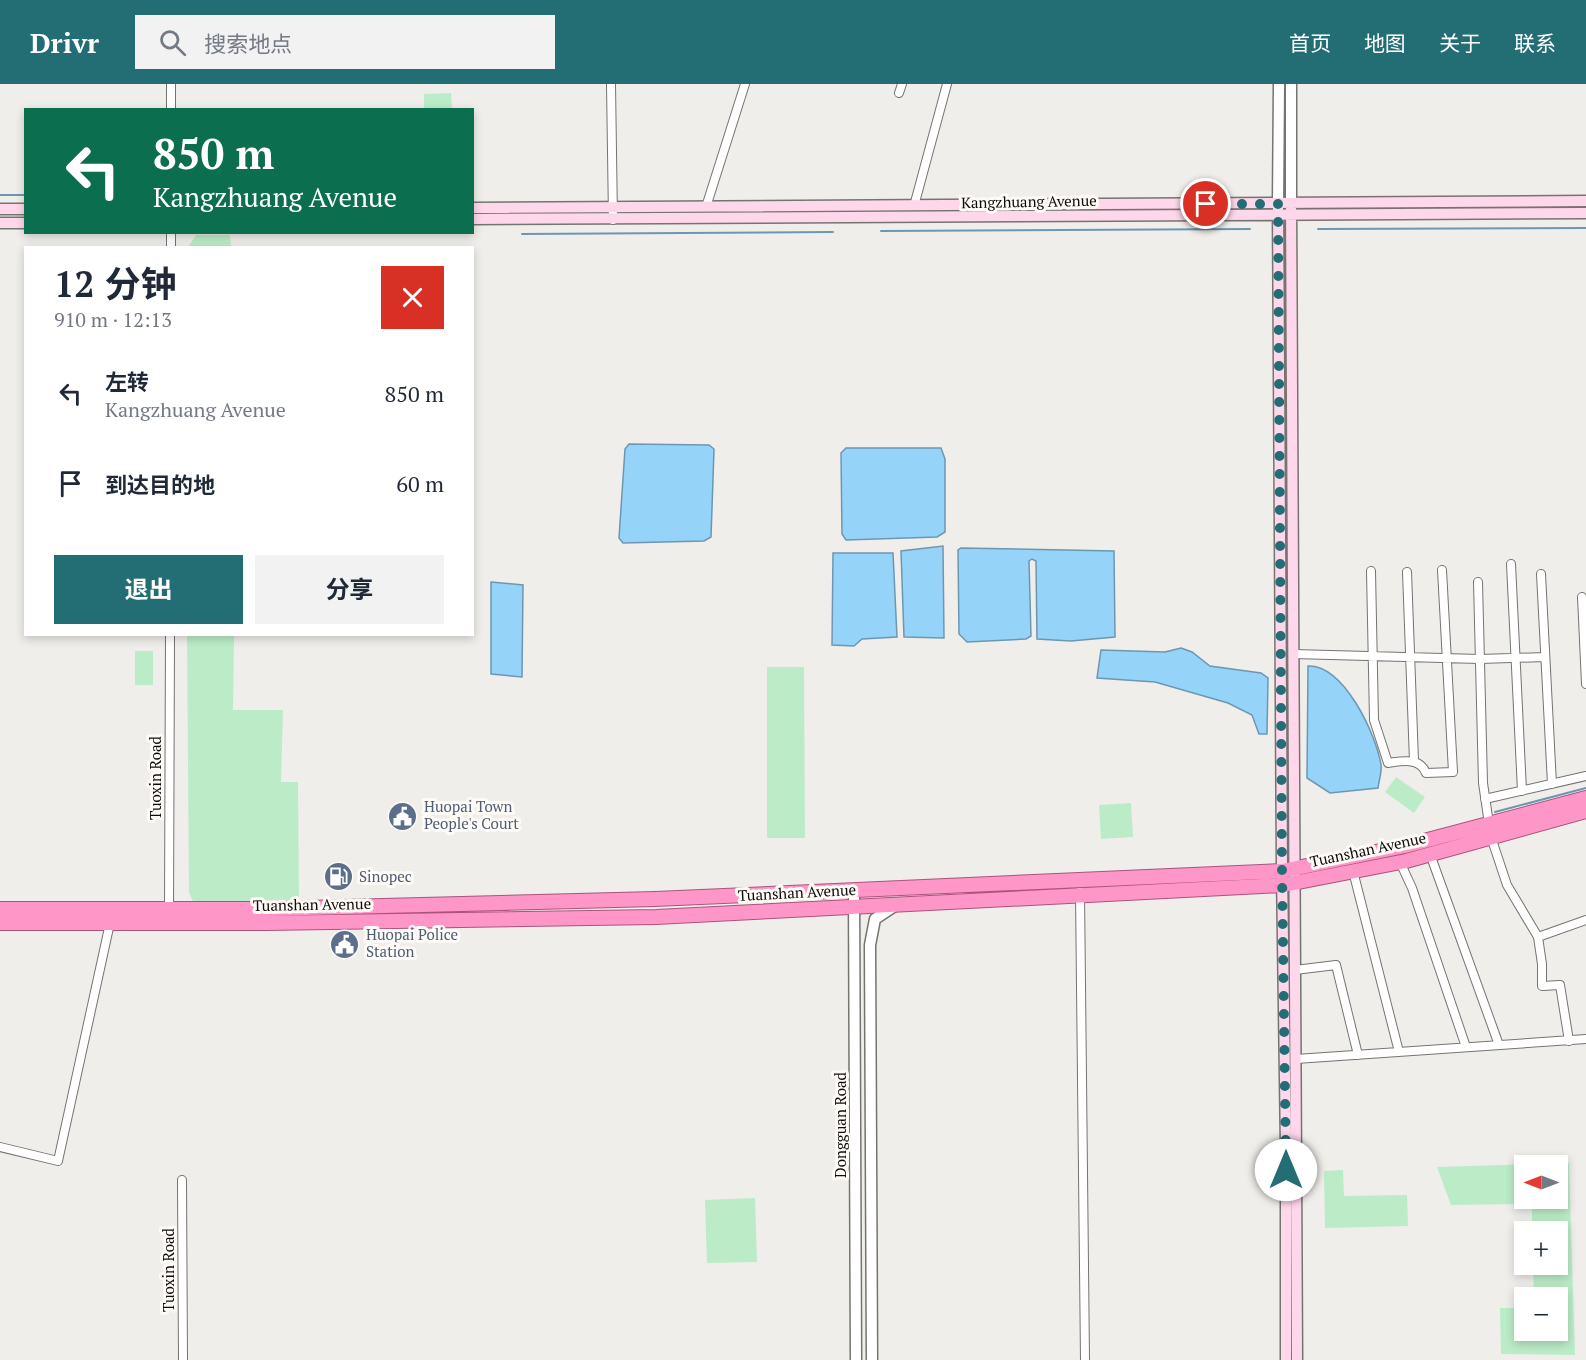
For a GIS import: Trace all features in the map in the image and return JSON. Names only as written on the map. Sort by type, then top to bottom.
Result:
[{"type":"highway","name":"Tuanshan Avenue","points":[[0,909],[170,916],[266,923],[656,917],[1081,896],[1353,871],[1400,862],[1430,854],[1490,830],[1586,798]]},
{"type":"highway","name":"Tuanshan Avenue","points":[[0,923],[110,923],[266,909],[655,899],[1080,880],[1288,877],[1405,846],[1586,811]]},
{"type":"main road","name":"Kangzhuang Avenue","points":[[474,208],[1586,201]]},
{"type":"main road","points":[[1286,1360],[1288,877],[1293,654],[1291,203]]},
{"type":"main road","points":[[1278,204],[1288,877],[1295,970],[1297,1360]]},
{"type":"main road","points":[[0,209],[24,209]]},
{"type":"main road","name":"Kangzhuang Avenue","points":[[474,219],[858,219],[1586,213]]},
{"type":"main road","points":[[0,223],[24,223]]},
{"type":"street","points":[[171,84],[171,108]]},
{"type":"street","points":[[611,84],[613,220]]},
{"type":"street","points":[[706,207],[745,84]]},
{"type":"street","points":[[914,206],[947,84]]},
{"type":"street","points":[[1278,204],[1279,84]]},
{"type":"street","points":[[1291,84],[1291,203]]},
{"type":"street","points":[[1511,564],[1522,790]]},
{"type":"street","points":[[1371,571],[1374,720],[1388,763],[1414,761],[1424,767],[1426,773],[1453,772],[1442,570]]},
{"type":"street","points":[[1407,572],[1414,761]]},
{"type":"street","points":[[1541,574],[1552,784]]},
{"type":"street","points":[[1478,582],[1483,783],[1490,830],[1507,885],[1538,937],[1542,986],[1560,985],[1569,1041]]},
{"type":"street","points":[[1582,597],[1586,684]]},
{"type":"street","name":"Tuoxin Road","points":[[170,636],[170,916]]},
{"type":"street","points":[[1293,654],[1480,659],[1545,657]]},
{"type":"street","points":[[1485,799],[1586,776]]},
{"type":"street","points":[[1430,854],[1499,1045]]},
{"type":"street","points":[[1400,862],[1412,888],[1466,1047]]},
{"type":"street","points":[[1353,871],[1400,1052]]},
{"type":"street","points":[[1080,880],[1085,1360]]},
{"type":"street","name":"Dongguan Road","points":[[854,890],[856,1360]]},
{"type":"street","name":"Dongguan Road","points":[[872,1360],[870,945],[875,919],[896,905]]},
{"type":"street","points":[[1538,937],[1586,920]]},
{"type":"street","points":[[0,1147],[58,1161],[110,923]]},
{"type":"street","points":[[1295,970],[1336,965],[1358,1055]]},
{"type":"street","points":[[1296,1059],[1586,1039]]},
{"type":"street","name":"Tuoxin Road","points":[[182,1180],[183,1360]]},
{"type":"green space","points":[[451,93],[452,108],[424,108],[424,94]]},
{"type":"green space","points":[[196,235],[230,235],[231,246],[189,246]]},
{"type":"green space","points":[[187,636],[234,636],[233,710],[283,710],[281,782],[298,782],[299,902],[194,904],[189,892]]},
{"type":"green space","points":[[135,651],[153,651],[153,685],[135,685]]},
{"type":"green space","points":[[767,667],[804,667],[805,838],[767,838]]},
{"type":"green space","points":[[1396,777],[1425,797],[1414,813],[1385,792]]},
{"type":"green space","points":[[1131,803],[1133,837],[1101,839],[1099,805]]},
{"type":"green space","points":[[1569,1163],[1575,1355],[1501,1354],[1500,1308],[1514,1308],[1514,1341],[1568,1341],[1568,1287],[1534,1287],[1533,1275],[1568,1275],[1568,1221],[1532,1221],[1532,1209],[1568,1209]]},
{"type":"green space","points":[[1514,1165],[1514,1204],[1451,1205],[1437,1167]]},
{"type":"green space","points":[[1343,1170],[1344,1196],[1407,1195],[1408,1226],[1325,1228],[1324,1171]]},
{"type":"green space","points":[[755,1198],[757,1262],[707,1263],[705,1200]]},
{"type":"water","points":[[629,444],[709,445],[714,449],[711,537],[704,541],[623,543],[619,538],[625,449]]},
{"type":"water","points":[[846,448],[941,448],[945,459],[945,532],[937,537],[846,540],[842,534],[841,453]]},
{"type":"water","points":[[943,546],[944,638],[904,637],[901,551]]},
{"type":"water","points":[[961,548],[1114,551],[1115,637],[1071,641],[1037,639],[1036,561],[1032,559],[1029,561],[1031,636],[1026,639],[967,642],[959,634],[958,550]]},
{"type":"water","points":[[833,553],[893,553],[897,637],[862,639],[854,646],[832,645]]},
{"type":"water","points":[[491,582],[523,585],[522,677],[491,674]]},
{"type":"water","points":[[1181,648],[1192,652],[1210,666],[1261,673],[1268,678],[1267,734],[1259,734],[1252,715],[1228,703],[1155,682],[1097,678],[1101,650],[1165,652]]},
{"type":"water","points":[[1308,666],[1321,669],[1334,677],[1356,704],[1373,736],[1378,752],[1381,768],[1378,788],[1330,793],[1307,778]]},
{"type":"waterway","points":[[0,195],[24,195]]},
{"type":"waterway","points":[[1318,229],[1586,228]]},
{"type":"waterway","points":[[881,231],[1250,229]]},
{"type":"waterway","points":[[522,234],[833,232]]},
{"type":"waterway","points":[[1495,812],[1586,788]]},
{"type":"place","name":"Huopai Town People's Court","points":[[403,816]]},
{"type":"place","name":"Sinopec","points":[[338,877]]},
{"type":"place","name":"Huopai Police Station","points":[[345,944]]},
{"type":"route","points":[[1206,204],[1278,204],[1286,1170]]}]
